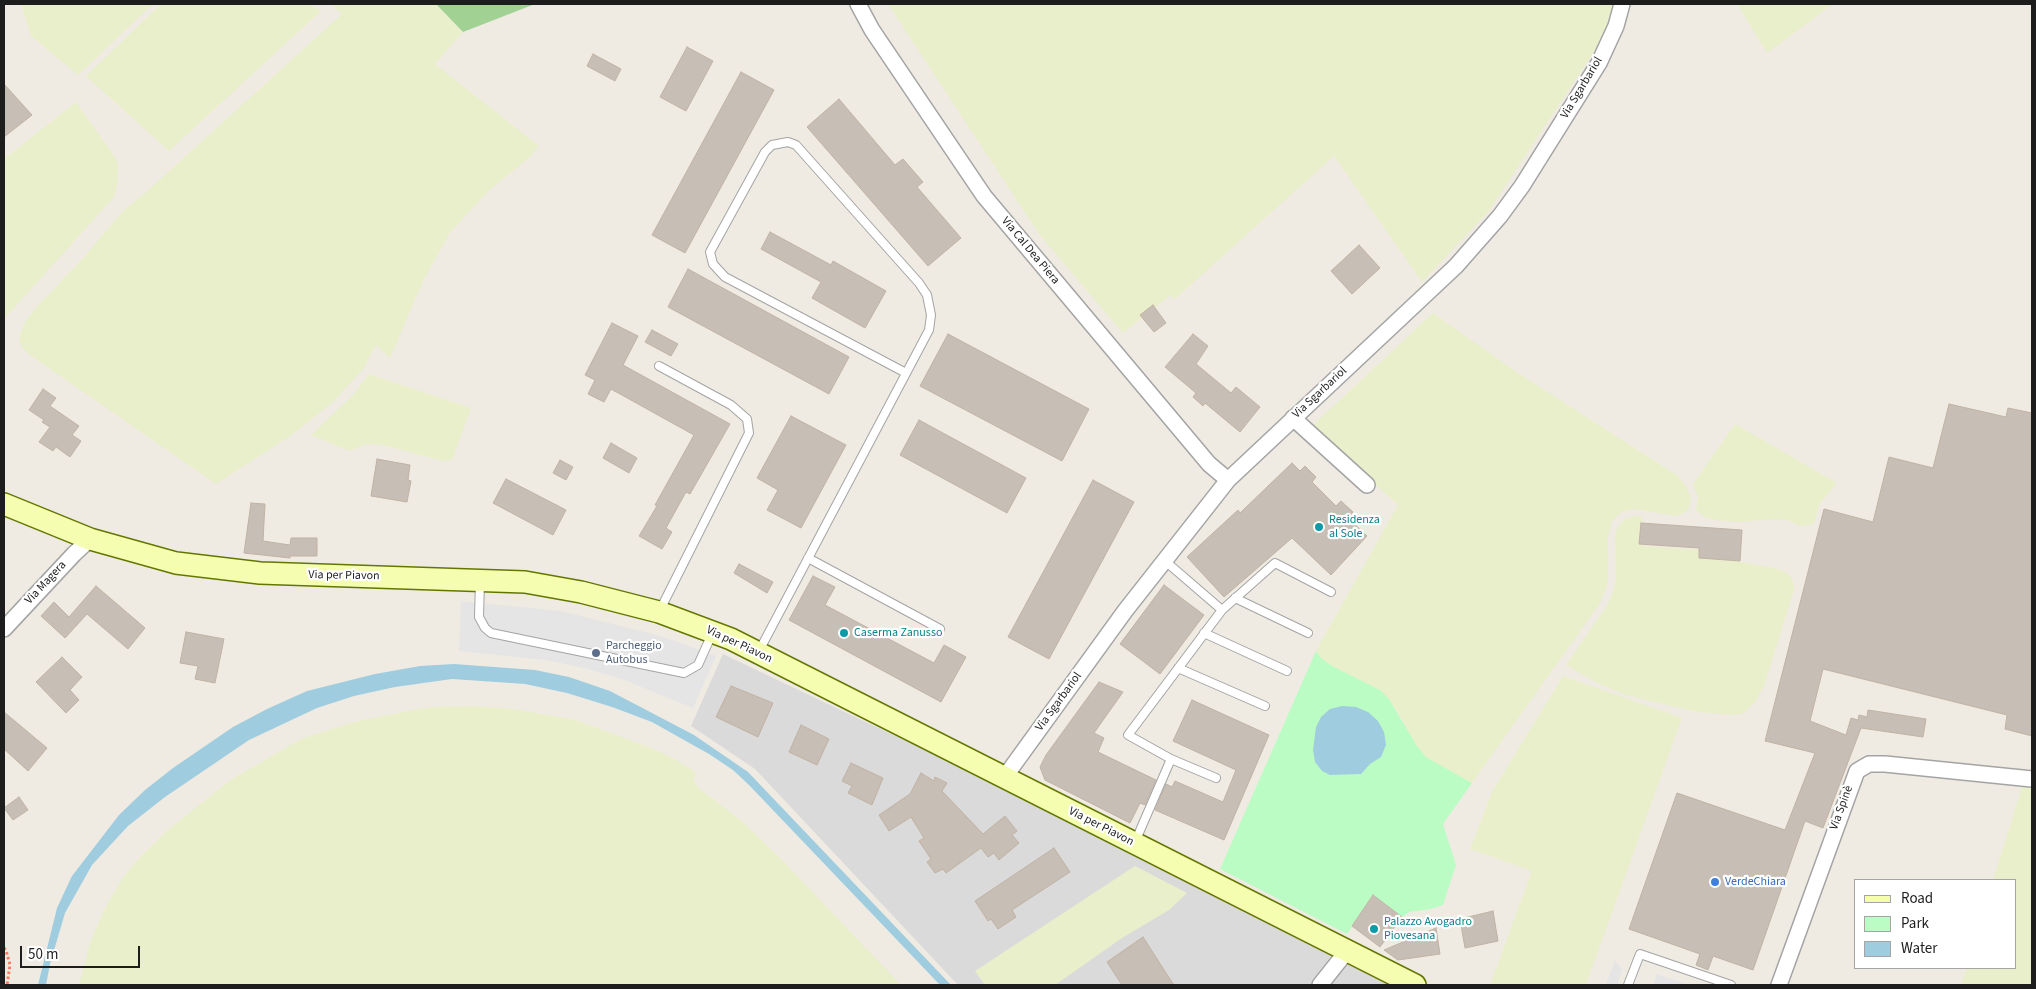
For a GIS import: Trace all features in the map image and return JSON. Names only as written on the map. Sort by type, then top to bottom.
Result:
[{"type":"street","name":"Via Cal Dea Piera","points":[[858,4],[872,30],[984,196],[1209,464],[1228,480]]},
{"type":"street","name":"Via Sgarbariol","points":[[1004,778],[1125,611],[1228,480],[1456,266],[1500,216],[1522,186],[1599,63],[1616,26],[1622,4]]},
{"type":"street","points":[[1293,418],[1367,485]]},
{"type":"street","name":"Via per Piavon","points":[[4,504],[90,539],[176,563],[218,569],[303,575],[480,579],[525,582],[558,587],[660,612],[713,632],[758,653],[1415,985]]},
{"type":"street","name":"Via Magera","points":[[4,629],[90,539]]},
{"type":"street","name":"Via Spinè","points":[[1779,985],[1857,771],[1869,764],[1885,764],[2032,779]]},
{"type":"street","points":[[1320,985],[1347,951]]},
{"type":"lane","points":[[758,653],[906,373],[931,323],[931,305],[919,282],[796,145],[788,142],[772,145],[765,152],[710,252],[713,264],[725,277],[906,373]]},
{"type":"lane","points":[[659,366],[731,405],[747,419],[749,433],[660,612]]},
{"type":"lane","points":[[808,558],[940,629]]},
{"type":"lane","points":[[1164,560],[1222,610]]},
{"type":"lane","points":[[1216,778],[1171,759],[1128,735],[1222,610],[1275,563],[1331,592]]},
{"type":"lane","points":[[480,579],[479,617],[485,628],[491,633],[684,672],[698,665],[713,632]]},
{"type":"lane","points":[[1235,598],[1308,633]]},
{"type":"lane","points":[[1204,633],[1287,671]]},
{"type":"lane","points":[[1178,668],[1265,706]]},
{"type":"lane","points":[[1135,844],[1171,759]]},
{"type":"lane","points":[[1628,985],[1640,954],[1730,985]]},
{"type":"path","points":[[4,948],[10,966],[7,985]]},
{"type":"shaded area","name":"Parcheggio Autobus","points":[[461,601],[561,611],[661,636],[716,656],[693,708],[622,679],[584,668],[546,660],[459,651]]},
{"type":"shaded area","points":[[723,654],[994,783],[1388,985],[958,985],[755,769],[691,726]]},
{"type":"shaded area","points":[[1615,960],[1622,970],[1617,985],[1606,985]]},
{"type":"shaded area","points":[[1657,974],[1689,985],[1653,985]]},
{"type":"green space","points":[[21,4],[153,4],[78,75],[31,36]]},
{"type":"green space","points":[[161,4],[310,4],[321,11],[169,151],[86,76]]},
{"type":"green space","points":[[330,4],[436,4],[463,32],[435,64],[539,146],[530,157],[487,192],[449,234],[423,281],[390,358],[376,345],[363,369],[333,402],[290,436],[216,484],[30,355],[21,346],[20,334],[26,321],[35,309],[84,257],[123,211],[342,14]]},
{"type":"green space","points":[[436,4],[535,4],[463,32]]},
{"type":"green space","points":[[888,4],[1619,4],[1607,32],[1488,212],[1422,282],[1334,156],[1175,299],[1169,296],[1123,333],[1039,234]]},
{"type":"green space","points":[[1737,4],[1833,4],[1767,53]]},
{"type":"green space","points":[[76,102],[115,157],[118,166],[117,186],[114,197],[4,319],[4,159]]},
{"type":"green space","points":[[1433,313],[1515,371],[1678,476],[1686,486],[1691,498],[1689,509],[1677,516],[1633,509],[1622,512],[1612,521],[1608,537],[1608,582],[1600,603],[1472,783],[1426,757],[1417,746],[1397,711],[1380,690],[1332,666],[1321,658],[1316,651],[1398,505],[1312,426]]},
{"type":"green space","points":[[369,374],[471,408],[452,460],[443,461],[383,445],[366,444],[350,451],[311,435],[352,396]]},
{"type":"green space","points":[[1735,424],[1837,483],[1820,503],[1814,524],[1800,526],[1788,520],[1774,519],[1738,522],[1716,520],[1706,518],[1696,510],[1698,497],[1693,484]]},
{"type":"green space","points":[[1641,516],[1644,525],[1643,546],[1702,550],[1702,559],[1742,562],[1778,569],[1791,577],[1794,590],[1764,686],[1755,702],[1744,713],[1734,715],[1697,712],[1626,695],[1601,685],[1566,665],[1606,607],[1612,595],[1616,580],[1615,537],[1617,528],[1625,519]]},
{"type":"green space","points":[[1316,651],[1321,658],[1332,666],[1380,690],[1389,699],[1417,746],[1426,757],[1472,783],[1443,824],[1456,865],[1443,905],[1409,912],[1402,917],[1373,895],[1347,934],[1220,869]]},
{"type":"green space","points":[[1563,676],[1682,718],[1586,985],[1490,985],[1532,871],[1470,849],[1492,792]]},
{"type":"green space","points":[[472,706],[514,709],[576,720],[651,748],[671,757],[697,773],[693,779],[699,789],[745,824],[785,863],[901,985],[79,985],[90,943],[106,906],[124,876],[142,855],[168,830],[229,781],[301,739],[354,722],[434,707]]},
{"type":"green space","points":[[2022,787],[2032,788],[2032,985],[1961,985],[1967,969],[2016,969],[2016,879],[1993,879]]},
{"type":"green space","points":[[1135,866],[1187,893],[1169,910],[1122,938],[1055,985],[985,985],[975,971]]},
{"type":"water","points":[[454,664],[535,670],[569,677],[610,691],[694,735],[748,772],[951,985],[940,985],[749,785],[733,770],[709,754],[652,722],[567,693],[525,684],[452,679],[395,687],[354,696],[317,708],[249,740],[165,797],[128,826],[92,865],[65,913],[46,985],[38,985],[57,908],[72,876],[119,815],[145,790],[173,768],[233,727],[307,691],[375,674],[420,666]]},
{"type":"water","points":[[1342,706],[1356,707],[1368,712],[1378,721],[1384,732],[1386,745],[1381,757],[1370,764],[1361,774],[1330,775],[1322,771],[1315,762],[1313,750],[1316,727],[1321,717],[1330,709]]},
{"type":"building","points":[[687,47],[713,61],[686,111],[660,97]]},
{"type":"building","points":[[593,54],[621,69],[615,81],[587,66]]},
{"type":"building","points":[[741,72],[774,90],[685,253],[652,235]]},
{"type":"building","points":[[4,84],[32,115],[4,137]]},
{"type":"building","points":[[839,99],[895,165],[903,159],[923,182],[917,187],[961,238],[928,266],[807,127]]},
{"type":"building","points":[[770,232],[831,265],[833,261],[886,291],[865,328],[812,298],[821,282],[761,249]]},
{"type":"building","points":[[1359,245],[1380,268],[1352,294],[1331,271]]},
{"type":"building","points":[[688,269],[849,357],[829,394],[668,307]]},
{"type":"building","points":[[1153,305],[1166,323],[1154,332],[1140,315]]},
{"type":"building","points":[[612,323],[638,336],[623,365],[730,424],[690,494],[686,492],[666,528],[672,532],[662,549],[639,536],[694,435],[611,389],[604,402],[588,394],[595,380],[585,375]]},
{"type":"building","points":[[652,330],[678,344],[671,356],[645,342]]},
{"type":"building","points":[[948,334],[1089,409],[1062,461],[920,386]]},
{"type":"building","points":[[1193,334],[1208,346],[1196,364],[1231,393],[1236,387],[1260,407],[1240,432],[1205,403],[1203,406],[1193,397],[1196,393],[1165,367]]},
{"type":"building","points":[[43,389],[56,398],[50,406],[79,426],[72,435],[81,441],[70,457],[56,447],[53,451],[39,442],[50,427],[42,422],[44,420],[29,410]]},
{"type":"building","points":[[1949,404],[2006,417],[2008,408],[2032,413],[2032,736],[2005,729],[2007,715],[1823,669],[1810,721],[1846,735],[1851,718],[1858,720],[1859,715],[1867,717],[1868,710],[1926,719],[1923,737],[1861,728],[1823,828],[1805,821],[1753,970],[1713,956],[1708,970],[1696,965],[1700,954],[1629,929],[1677,793],[1785,830],[1815,753],[1765,741],[1824,509],[1873,522],[1889,457],[1933,468]]},
{"type":"building","points":[[791,416],[846,445],[801,528],[767,510],[778,490],[757,478]]},
{"type":"building","points":[[919,420],[1026,478],[1007,513],[900,455]]},
{"type":"building","points":[[611,443],[637,458],[629,473],[603,458]]},
{"type":"building","points":[[377,459],[410,465],[408,480],[411,481],[407,502],[371,496]]},
{"type":"building","points":[[560,460],[573,467],[566,480],[553,473]]},
{"type":"building","points":[[1292,463],[1300,471],[1305,466],[1316,477],[1312,482],[1336,506],[1341,501],[1353,512],[1348,518],[1367,536],[1331,575],[1292,538],[1224,597],[1187,557],[1238,510],[1240,513]]},
{"type":"building","points":[[506,479],[566,510],[553,535],[493,503]]},
{"type":"building","points":[[1093,480],[1134,502],[1049,659],[1008,637]]},
{"type":"building","points":[[251,503],[265,504],[263,541],[290,545],[291,538],[317,538],[317,556],[290,556],[290,558],[244,553]]},
{"type":"building","points":[[1641,523],[1742,530],[1740,561],[1699,558],[1699,548],[1639,544]]},
{"type":"building","points":[[739,564],[773,582],[767,593],[734,573]]},
{"type":"building","name":"Caserma Zanusso","points":[[813,576],[835,587],[825,605],[934,663],[944,645],[966,657],[941,702],[789,620]]},
{"type":"building","points":[[1164,585],[1204,615],[1160,674],[1120,644]]},
{"type":"building","points":[[96,586],[145,628],[128,649],[87,614],[65,638],[41,616],[54,602],[69,617]]},
{"type":"building","points":[[186,632],[224,639],[215,683],[195,679],[198,666],[180,663]]},
{"type":"building","points":[[62,657],[82,677],[70,690],[79,700],[66,713],[36,682]]},
{"type":"building","points":[[1099,682],[1123,692],[1094,733],[1104,738],[1098,752],[1156,780],[1145,805],[1140,803],[1130,823],[1045,780],[1040,767],[1046,755]]},
{"type":"building","points":[[731,686],[773,703],[758,737],[716,717]]},
{"type":"building","points":[[1192,700],[1269,735],[1224,840],[1155,810],[1166,784],[1172,787],[1175,781],[1223,802],[1236,770],[1173,741]]},
{"type":"building","points":[[4,712],[47,748],[28,771],[4,749]]},
{"type":"building","points":[[801,725],[829,739],[817,765],[789,752]]},
{"type":"building","points":[[851,763],[883,778],[872,805],[848,793],[852,786],[842,781]]},
{"type":"building","points":[[921,773],[934,781],[935,777],[947,783],[942,791],[983,834],[1005,816],[1017,831],[1012,835],[1019,843],[999,860],[994,853],[988,857],[981,848],[946,873],[943,869],[935,873],[927,862],[931,859],[919,841],[924,838],[911,817],[889,831],[879,815],[910,794]]},
{"type":"building","points":[[19,797],[28,810],[13,820],[4,808]]},
{"type":"building","points":[[1054,848],[1070,872],[1012,910],[1016,917],[998,929],[991,919],[988,921],[975,901]]},
{"type":"building","name":"Palazzo Avogadro Piovesana","points":[[1373,895],[1402,917],[1380,947],[1352,926]]},
{"type":"building","points":[[1493,911],[1498,941],[1465,948],[1460,919]]},
{"type":"building","points":[[1436,928],[1440,954],[1398,960],[1384,950]]},
{"type":"building","points":[[1143,937],[1174,985],[1122,985],[1107,962]]},
{"type":"place","name":"Residenza al Sole","points":[[1319,527]]},
{"type":"place","name":"Caserma Zanusso","points":[[844,633]]},
{"type":"place","name":"Parcheggio Autobus","points":[[596,653]]},
{"type":"place","name":"VerdeChiara","points":[[1715,882]]},
{"type":"place","name":"Palazzo Avogadro Piovesana","points":[[1374,929]]}]
